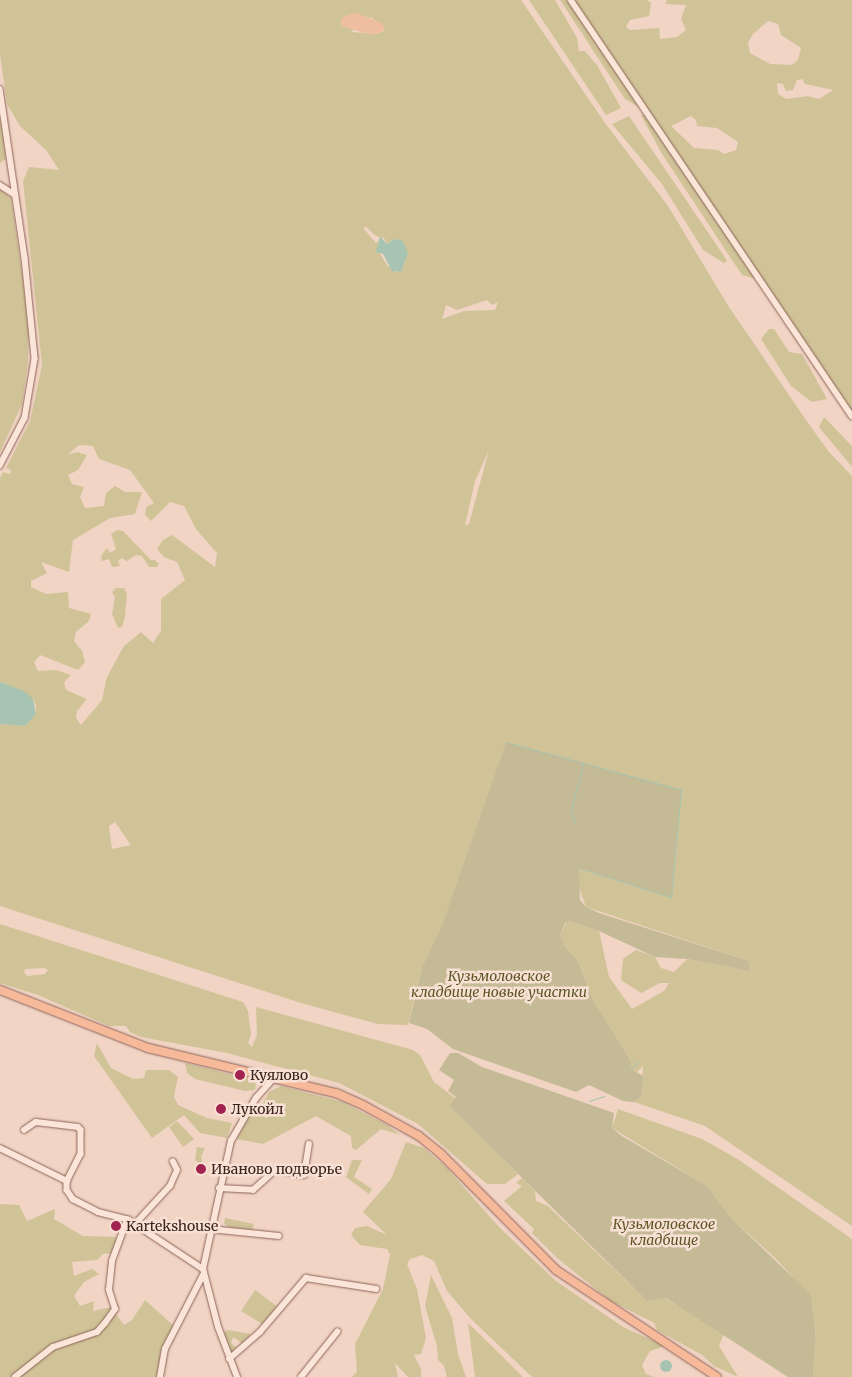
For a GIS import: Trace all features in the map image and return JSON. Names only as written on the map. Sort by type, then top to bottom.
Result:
[{"type":"main road","points":[[0,990],[148,1048],[336,1093],[419,1136],[465,1176],[556,1270],[717,1377]]},
{"type":"street","points":[[571,0],[852,416]]},
{"type":"street","points":[[0,89],[34,330],[32,389],[25,418],[0,466]]},
{"type":"street","points":[[0,186],[14,194]]},
{"type":"street","points":[[160,1377],[165,1349],[203,1271],[219,1188],[232,1140],[256,1098],[274,1078]]},
{"type":"street","points":[[24,1130],[36,1122],[78,1127],[81,1130],[81,1154],[67,1181],[67,1190],[73,1199],[98,1212],[135,1224],[203,1271],[229,1359],[237,1377]]},
{"type":"street","points":[[219,1188],[253,1190],[274,1170],[304,1175],[308,1144]]},
{"type":"street","points":[[0,1148],[67,1181]]},
{"type":"street","points":[[135,1224],[170,1186],[177,1170],[173,1162]]},
{"type":"street","points":[[15,1377],[53,1347],[97,1332],[105,1324],[115,1309],[109,1290],[112,1261],[127,1220]]},
{"type":"street","points":[[210,1229],[279,1236]]},
{"type":"street","points":[[229,1359],[260,1332],[306,1278],[376,1289]]},
{"type":"street","points":[[301,1377],[338,1332]]},
{"type":"shaded area","points":[[0,0],[521,0],[605,123],[668,206],[729,307],[806,420],[829,452],[852,476],[852,1226],[705,1126],[634,1102],[641,1097],[643,1066],[637,1072],[631,1069],[631,1061],[593,1000],[578,961],[565,947],[560,935],[566,923],[570,921],[599,931],[609,977],[632,1009],[664,991],[669,983],[660,983],[641,993],[621,980],[623,959],[636,950],[655,957],[661,968],[674,972],[687,959],[750,971],[749,961],[586,907],[578,885],[579,868],[506,742],[441,929],[422,967],[408,1025],[378,1024],[301,1003],[0,906],[0,724],[25,726],[36,714],[36,706],[33,699],[0,682],[0,478],[3,472],[10,474],[11,470],[6,468],[30,421],[42,365],[23,181],[29,167],[59,170],[46,150],[20,126],[7,104],[0,55]],"holes":[[[371,17],[384,31],[376,34],[351,32]],[[366,227],[376,236],[384,238],[387,244],[394,239],[403,245],[405,263],[397,273],[387,265],[379,252],[378,241],[376,243],[363,228]],[[487,300],[492,305],[498,302],[495,310],[464,311],[442,319],[446,305],[457,310]],[[79,445],[93,446],[99,459],[130,470],[154,503],[146,507],[145,515],[151,521],[170,502],[184,506],[196,529],[217,553],[215,567],[172,535],[163,540],[157,549],[164,557],[177,562],[185,580],[161,599],[161,631],[153,643],[141,632],[124,646],[107,677],[102,700],[81,725],[76,718],[77,711],[87,699],[66,690],[64,682],[71,675],[56,670],[38,671],[34,662],[40,655],[78,670],[85,662],[82,651],[74,641],[76,632],[89,621],[91,614],[69,608],[68,592],[46,594],[31,587],[31,581],[47,573],[41,562],[69,572],[73,540],[110,518],[135,514],[142,492],[125,492],[115,486],[106,493],[104,506],[85,508],[80,497],[84,487],[72,484],[68,475],[78,470],[87,455],[77,452],[67,455]],[[489,450],[469,524],[465,525],[475,481]],[[115,822],[131,845],[112,849],[109,826]]]},
{"type":"shaded area","points":[[529,0],[555,0],[577,38],[579,51],[585,51],[597,65],[621,108],[606,115]]},
{"type":"shaded area","points":[[560,0],[568,0],[639,107],[625,99]]},
{"type":"shaded area","points":[[573,0],[647,0],[651,3],[649,16],[630,20],[626,27],[630,30],[659,28],[660,39],[677,37],[686,30],[681,19],[686,5],[665,4],[667,0],[852,0],[852,413]],"holes":[[[768,21],[778,24],[781,35],[801,48],[798,60],[792,65],[770,64],[750,53],[748,43],[753,34]],[[802,79],[805,84],[833,90],[819,99],[808,96],[786,99],[778,94],[777,83],[783,84],[786,91],[793,90],[797,80]],[[691,116],[696,120],[697,126],[717,128],[738,142],[736,150],[724,154],[718,150],[694,148],[671,126]]]},
{"type":"shaded area","points":[[0,113],[6,159],[0,163]]},
{"type":"shaded area","points":[[641,115],[645,115],[652,124],[756,279],[742,275],[662,154]]},
{"type":"shaded area","points":[[629,116],[722,253],[727,261],[724,263],[703,250],[662,184],[612,124]]},
{"type":"shaded area","points":[[0,189],[11,198],[29,320],[28,363],[22,404],[0,452]]},
{"type":"shaded area","points":[[380,236],[387,244],[394,239],[403,241],[408,253],[401,272],[392,271],[383,254],[376,252]]},
{"type":"shaded area","points":[[769,329],[774,329],[789,352],[802,354],[827,399],[812,402],[791,386],[761,339]]},
{"type":"shaded area","points":[[824,417],[852,446],[852,467],[819,427]]},
{"type":"shaded area","points":[[117,530],[123,531],[151,560],[155,560],[159,564],[157,567],[149,567],[142,556],[136,555],[127,561],[122,558],[118,561],[120,566],[112,567],[109,559],[102,561],[101,556],[107,548],[110,553],[116,549],[111,534]]},
{"type":"shaded area","points":[[116,588],[124,588],[127,594],[125,617],[122,627],[118,628],[112,614],[115,597],[112,592]]},
{"type":"shaded area","points":[[0,682],[24,691],[33,699],[36,714],[25,726],[0,724]]},
{"type":"shaded area","points":[[0,924],[243,1002],[248,1011],[251,1034],[248,1043],[252,1047],[257,1035],[256,1007],[413,1050],[420,1055],[434,1082],[455,1098],[449,1106],[518,1174],[505,1184],[487,1184],[418,1124],[339,1083],[227,1053],[141,1037],[130,1032],[126,1026],[109,1026],[38,995],[0,983]],"holes":[[[44,968],[48,970],[45,974],[27,976],[24,972],[25,969]]]},
{"type":"shaded area","points":[[97,1043],[111,1068],[133,1079],[144,1078],[146,1070],[169,1070],[178,1077],[174,1097],[178,1105],[207,1118],[232,1123],[227,1138],[200,1133],[184,1115],[152,1138],[94,1056]]},
{"type":"shaded area","points":[[185,1063],[254,1080],[256,1086],[254,1090],[245,1091],[195,1079],[187,1073]]},
{"type":"shaded area","points":[[281,1086],[343,1102],[389,1126],[400,1135],[381,1129],[356,1150],[352,1148],[351,1136],[316,1116],[263,1144],[237,1139],[249,1115],[258,1112],[269,1092]]},
{"type":"shaded area","points":[[618,1109],[702,1139],[736,1158],[852,1239],[852,1377],[813,1377],[816,1336],[811,1297],[776,1259],[732,1219],[707,1186],[612,1128]]},
{"type":"shaded area","points":[[177,1121],[194,1139],[183,1147],[169,1127]]},
{"type":"shaded area","points":[[406,1142],[424,1148],[446,1167],[498,1226],[556,1281],[623,1327],[665,1346],[650,1351],[642,1365],[646,1374],[654,1377],[532,1377],[472,1320],[447,1291],[434,1261],[422,1255],[410,1259],[407,1264],[417,1289],[426,1338],[421,1354],[414,1355],[421,1369],[421,1377],[408,1377],[395,1363],[398,1377],[352,1377],[357,1372],[355,1344],[383,1289],[390,1255],[387,1249],[360,1245],[351,1235],[355,1228],[367,1226],[387,1235],[363,1212],[391,1179]]},
{"type":"shaded area","points":[[197,1147],[205,1148],[201,1157],[203,1166],[195,1160]]},
{"type":"shaded area","points":[[352,1160],[362,1160],[354,1177],[372,1189],[369,1194],[346,1177]]},
{"type":"shaded area","points":[[522,1178],[535,1191],[536,1201],[548,1206],[647,1301],[665,1298],[724,1333],[719,1346],[738,1377],[714,1366],[702,1355],[657,1330],[654,1323],[611,1301],[557,1258],[532,1233],[534,1229],[504,1201],[522,1186],[516,1183]]},
{"type":"shaded area","points":[[0,1204],[19,1205],[27,1221],[55,1209],[54,1219],[83,1236],[116,1237],[113,1253],[103,1254],[97,1260],[72,1262],[74,1276],[92,1269],[99,1274],[84,1282],[74,1296],[80,1306],[94,1301],[93,1311],[111,1307],[124,1325],[132,1320],[145,1300],[174,1326],[164,1349],[157,1377],[0,1377]]},
{"type":"shaded area","points":[[225,1218],[254,1224],[252,1230],[228,1227],[224,1223]]},
{"type":"shaded area","points":[[431,1275],[452,1318],[458,1354],[466,1377],[447,1377],[444,1366],[438,1360],[437,1346],[425,1306]]},
{"type":"shaded area","points":[[255,1290],[278,1307],[264,1325],[241,1311]]},
{"type":"shaded area","points":[[468,1323],[503,1357],[523,1377],[475,1377]]},
{"type":"shaded area","points":[[228,1330],[251,1334],[242,1343],[233,1337],[231,1343],[237,1348],[230,1353],[223,1333]]},
{"type":"shaded area","points":[[668,1360],[671,1361],[671,1371],[664,1372],[661,1371],[660,1364],[661,1361]]},
{"type":"sand","points":[[356,13],[382,23],[385,30],[376,34],[364,33],[342,26],[341,20],[345,16]]},
{"type":"green space","name":"Кузьмоловское кладбище новые участки","points":[[506,742],[681,790],[671,897],[579,868],[580,900],[586,907],[599,913],[749,961],[750,971],[687,959],[655,957],[599,931],[570,921],[565,923],[560,935],[565,947],[578,961],[593,1000],[631,1061],[631,1069],[643,1076],[641,1097],[634,1102],[623,1101],[589,1085],[576,1092],[453,1049],[427,1029],[409,1023],[422,967],[441,928]]},
{"type":"green space","name":"Кузьмоловское кладбище","points":[[450,1053],[458,1053],[482,1067],[614,1113],[612,1128],[622,1136],[707,1186],[732,1219],[811,1295],[816,1337],[813,1377],[788,1377],[666,1298],[647,1301],[449,1106],[456,1097],[448,1091],[454,1080],[439,1070]]},
{"type":"waterway","points":[[506,742],[681,790],[671,897],[579,868]]},
{"type":"waterway","points":[[575,823],[571,810],[583,764]]},
{"type":"waterway","points":[[631,1069],[638,1062]]},
{"type":"waterway","points":[[589,1101],[604,1096]]},
{"type":"place","name":"Куялово","points":[[240,1075]]},
{"type":"place","name":"Лукойл","points":[[221,1109]]},
{"type":"place","name":"Иваново подворье","points":[[201,1169]]},
{"type":"place","name":"Kartekshouse","points":[[116,1226]]}]
